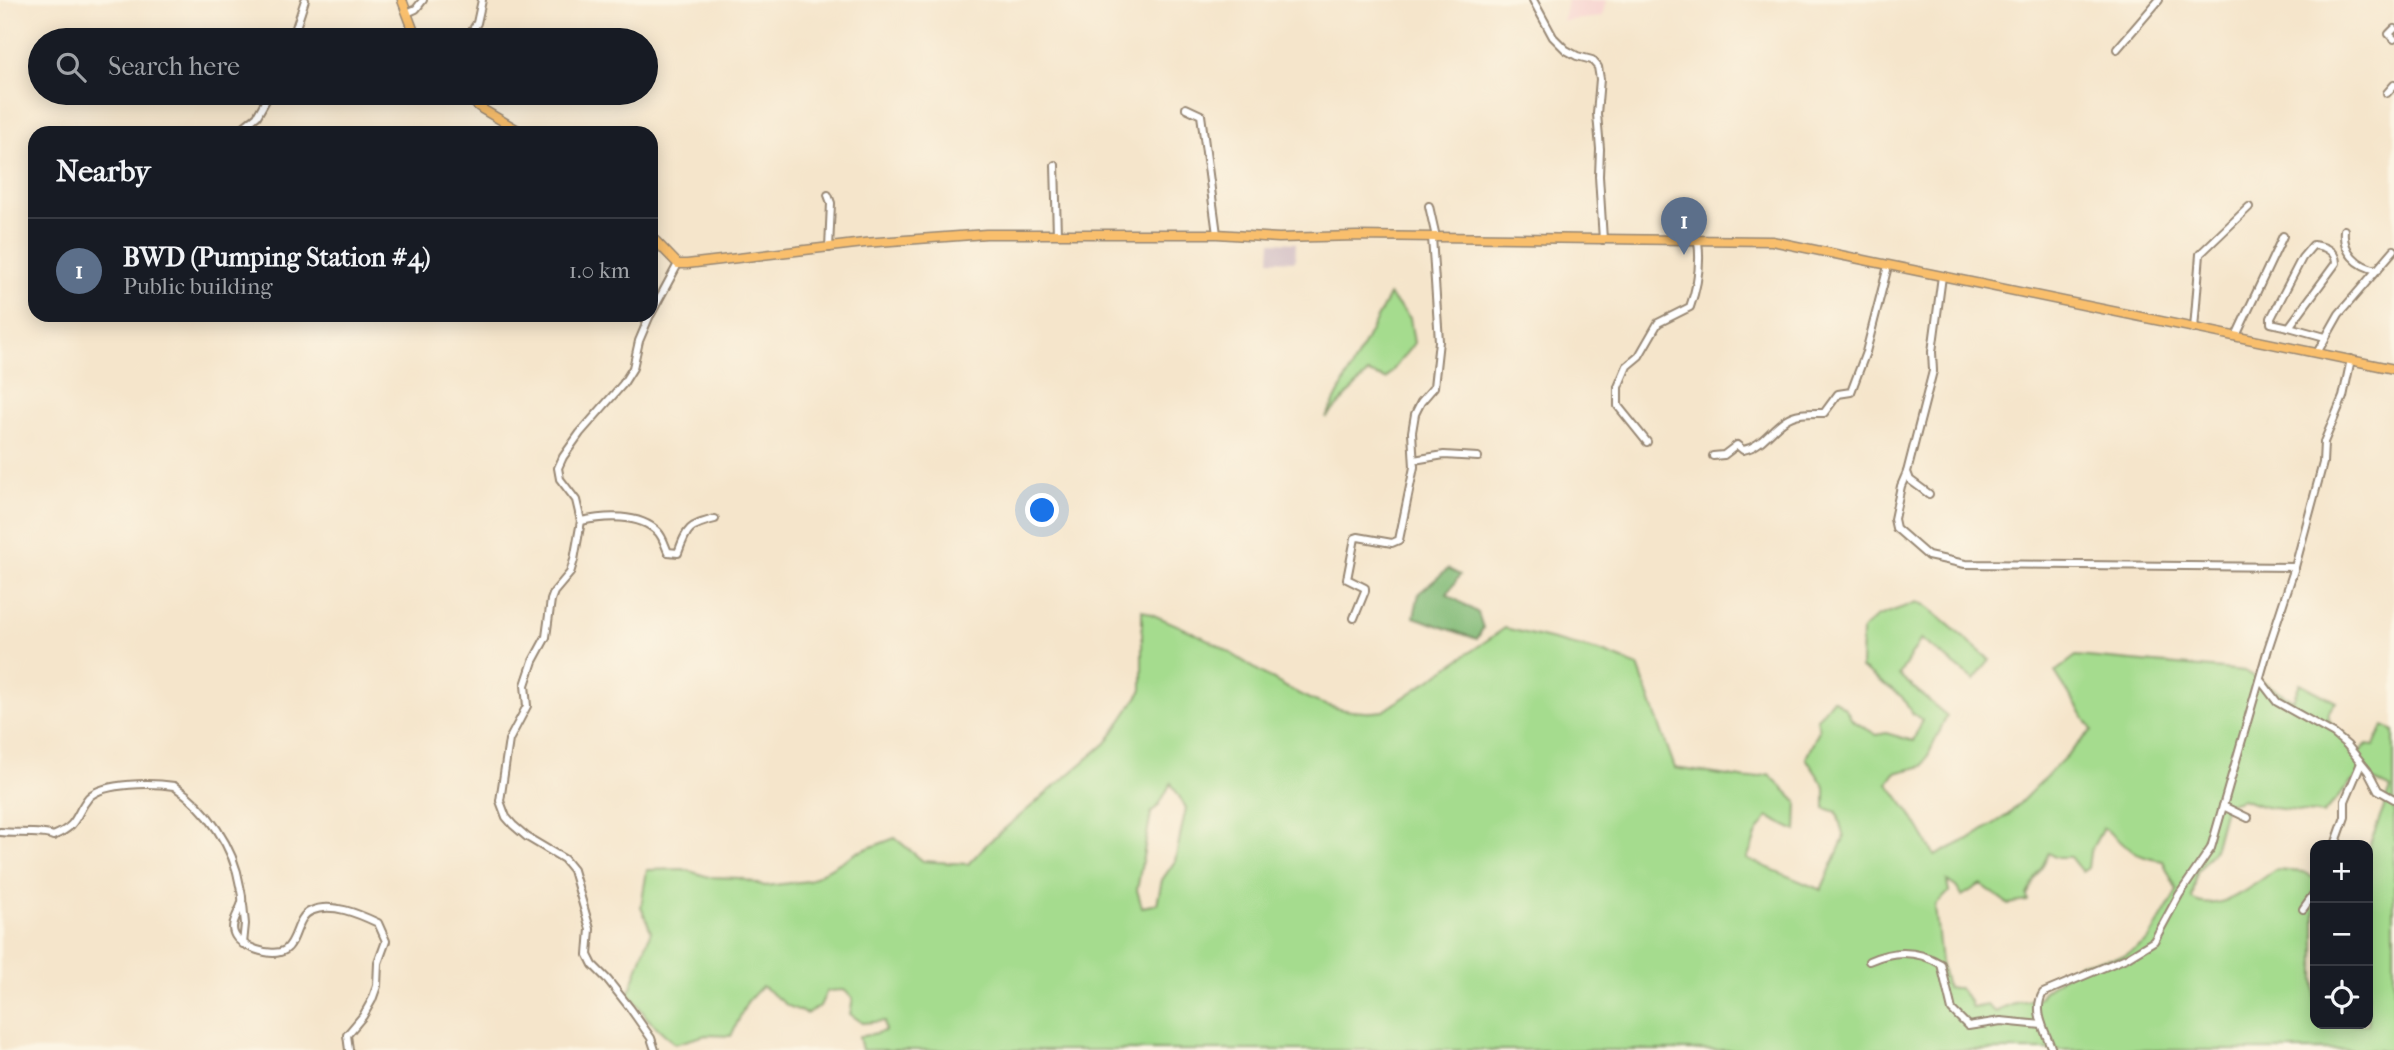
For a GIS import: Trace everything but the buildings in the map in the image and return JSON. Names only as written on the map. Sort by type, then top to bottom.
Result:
[{"type":"main road","points":[[402,0],[413,28]]},
{"type":"main road","points":[[479,105],[512,126]]},
{"type":"main road","points":[[658,243],[678,264],[695,264],[950,236],[1217,234],[1279,237],[1772,241],[2394,369]]},
{"type":"street","points":[[296,28],[304,0]]},
{"type":"street","points":[[407,13],[416,9],[423,0]]},
{"type":"street","points":[[474,28],[482,0]]},
{"type":"street","points":[[1533,0],[1553,37],[1566,50],[1592,60],[1598,67],[1600,79],[1597,114],[1603,240]]},
{"type":"street","points":[[2117,49],[2159,0]]},
{"type":"street","points":[[2394,29],[2389,34],[2394,39]]},
{"type":"street","points":[[2387,93],[2394,85]]},
{"type":"street","points":[[245,126],[257,116],[263,105]]},
{"type":"street","points":[[1186,108],[1201,115],[1217,234]]},
{"type":"street","points":[[1055,165],[1057,234]]},
{"type":"street","points":[[828,195],[831,204],[829,248]]},
{"type":"street","points":[[1354,618],[1365,588],[1347,579],[1352,544],[1358,537],[1392,543],[1399,540],[1414,460],[1412,443],[1415,414],[1434,387],[1439,341],[1434,237],[1429,206]]},
{"type":"street","points":[[2194,329],[2200,254],[2249,207]]},
{"type":"street","points":[[2344,230],[2343,238],[2349,254],[2366,268],[2378,270]]},
{"type":"street","points":[[2236,336],[2283,236]]},
{"type":"street","points":[[1647,442],[1619,406],[1618,387],[1627,366],[1639,356],[1658,323],[1690,307],[1697,288],[1700,255],[1698,241]]},
{"type":"street","points":[[2289,327],[2336,263],[2335,256],[2322,246],[2309,247],[2270,318],[2272,323],[2325,337]]},
{"type":"street","points":[[2317,353],[2354,296],[2394,250]]},
{"type":"street","points":[[658,302],[678,264]]},
{"type":"street","points":[[1713,456],[1724,454],[1737,445],[1743,450],[1751,449],[1786,418],[1805,412],[1824,413],[1838,394],[1851,392],[1866,352],[1888,266]]},
{"type":"street","points":[[1942,276],[1932,352],[1933,371],[1894,519],[1896,528],[1922,552],[1965,565],[2295,567]]},
{"type":"street","points":[[648,322],[639,341],[633,368],[580,433],[558,468],[560,479],[576,500],[581,521],[570,572],[554,592],[549,606],[546,636],[533,661],[525,685],[527,706],[509,740],[500,801],[506,817],[513,825],[527,837],[564,859],[573,870],[590,929],[588,955],[593,965],[630,1008],[651,1038],[655,1050]]},
{"type":"street","points":[[2052,1050],[2042,1025],[2039,1000],[2043,993],[2126,958],[2154,942],[2179,895],[2211,848],[2268,649],[2295,567],[2323,463],[2324,442],[2343,397],[2351,359]]},
{"type":"street","points":[[1414,460],[1444,455],[1478,457]]},
{"type":"street","points":[[1907,472],[1910,480],[1929,494]]},
{"type":"street","points":[[581,521],[627,518],[660,533],[668,552],[678,554],[685,533],[690,527],[715,519]]},
{"type":"street","points":[[2261,681],[2277,702],[2334,734],[2347,745],[2378,790],[2394,799]]},
{"type":"street","points":[[2338,840],[2342,831],[2345,801],[2361,763]]},
{"type":"street","points":[[0,832],[53,836],[75,822],[88,799],[104,788],[174,786],[204,814],[224,839],[240,881],[245,924],[243,944]]},
{"type":"street","points":[[2223,806],[2248,818]]},
{"type":"street","points":[[243,900],[233,929],[234,934],[243,944],[267,952],[281,952],[287,948],[304,916],[313,910],[339,909],[357,913],[378,923],[386,941],[376,973],[377,986],[363,1016],[347,1035],[349,1050]]},
{"type":"street","points":[[2304,909],[2310,900]]},
{"type":"street","points":[[1869,961],[1894,953],[1930,957],[1941,964],[1952,1010],[1968,1026],[2001,1021],[2042,1025]]},
{"type":"shaded area","points":[[1567,0],[1606,0],[1602,17],[1563,21]]},
{"type":"shaded area","points":[[1271,242],[1296,243],[1295,261],[1270,260]]},
{"type":"green space","points":[[1389,295],[1410,318],[1414,343],[1386,379],[1368,373],[1326,418]]},
{"type":"green space","points":[[1448,569],[1460,575],[1447,594],[1478,613],[1483,628],[1477,639],[1414,617],[1419,593]]},
{"type":"green space","points":[[1917,602],[1925,605],[1990,660],[1974,680],[1921,639],[1899,675],[1947,716],[1923,766],[1895,773],[1888,783],[1910,813],[1935,856],[1967,841],[2009,814],[2092,730],[2055,672],[2076,656],[2245,671],[2293,700],[2300,683],[2336,702],[2329,719],[2348,739],[2357,754],[2366,745],[2374,746],[2383,726],[2394,731],[2394,1050],[862,1050],[859,1037],[885,1031],[884,1021],[863,1023],[850,1014],[853,998],[844,990],[827,991],[820,1006],[807,1014],[788,1006],[762,986],[747,1002],[731,1036],[706,1035],[675,1044],[648,1019],[629,993],[651,931],[641,907],[647,870],[683,869],[709,877],[739,878],[765,886],[808,881],[858,852],[895,838],[923,861],[968,864],[989,842],[1106,743],[1142,690],[1142,610],[1207,639],[1275,681],[1317,702],[1338,709],[1361,712],[1384,711],[1505,628],[1602,652],[1638,666],[1675,768],[1748,779],[1769,774],[1797,802],[1796,831],[1768,817],[1758,831],[1747,859],[1821,890],[1844,838],[1837,812],[1825,808],[1825,787],[1806,758],[1819,730],[1817,719],[1833,699],[1846,709],[1852,720],[1877,735],[1886,733],[1913,741],[1922,720],[1911,712],[1902,697],[1861,668],[1862,630],[1876,617]],"holes":[[[1171,783],[1186,808],[1175,861],[1162,880],[1157,904],[1142,907],[1137,890],[1151,813],[1159,805]],[[2103,828],[2143,857],[2163,861],[2177,891],[2148,941],[2124,956],[2080,963],[2038,999],[2018,1002],[1995,1012],[1987,1005],[1972,1008],[1970,1001],[1959,988],[1947,988],[1941,962],[1935,906],[1949,892],[1947,881],[1956,887],[1962,896],[1981,884],[2008,904],[2028,901],[2027,895],[2049,853],[2055,857],[2070,857],[2082,872],[2088,868],[2090,852]]]},
{"type":"place","name":"BWD (Pumping Station #4)","points":[[1684,255]]}]
